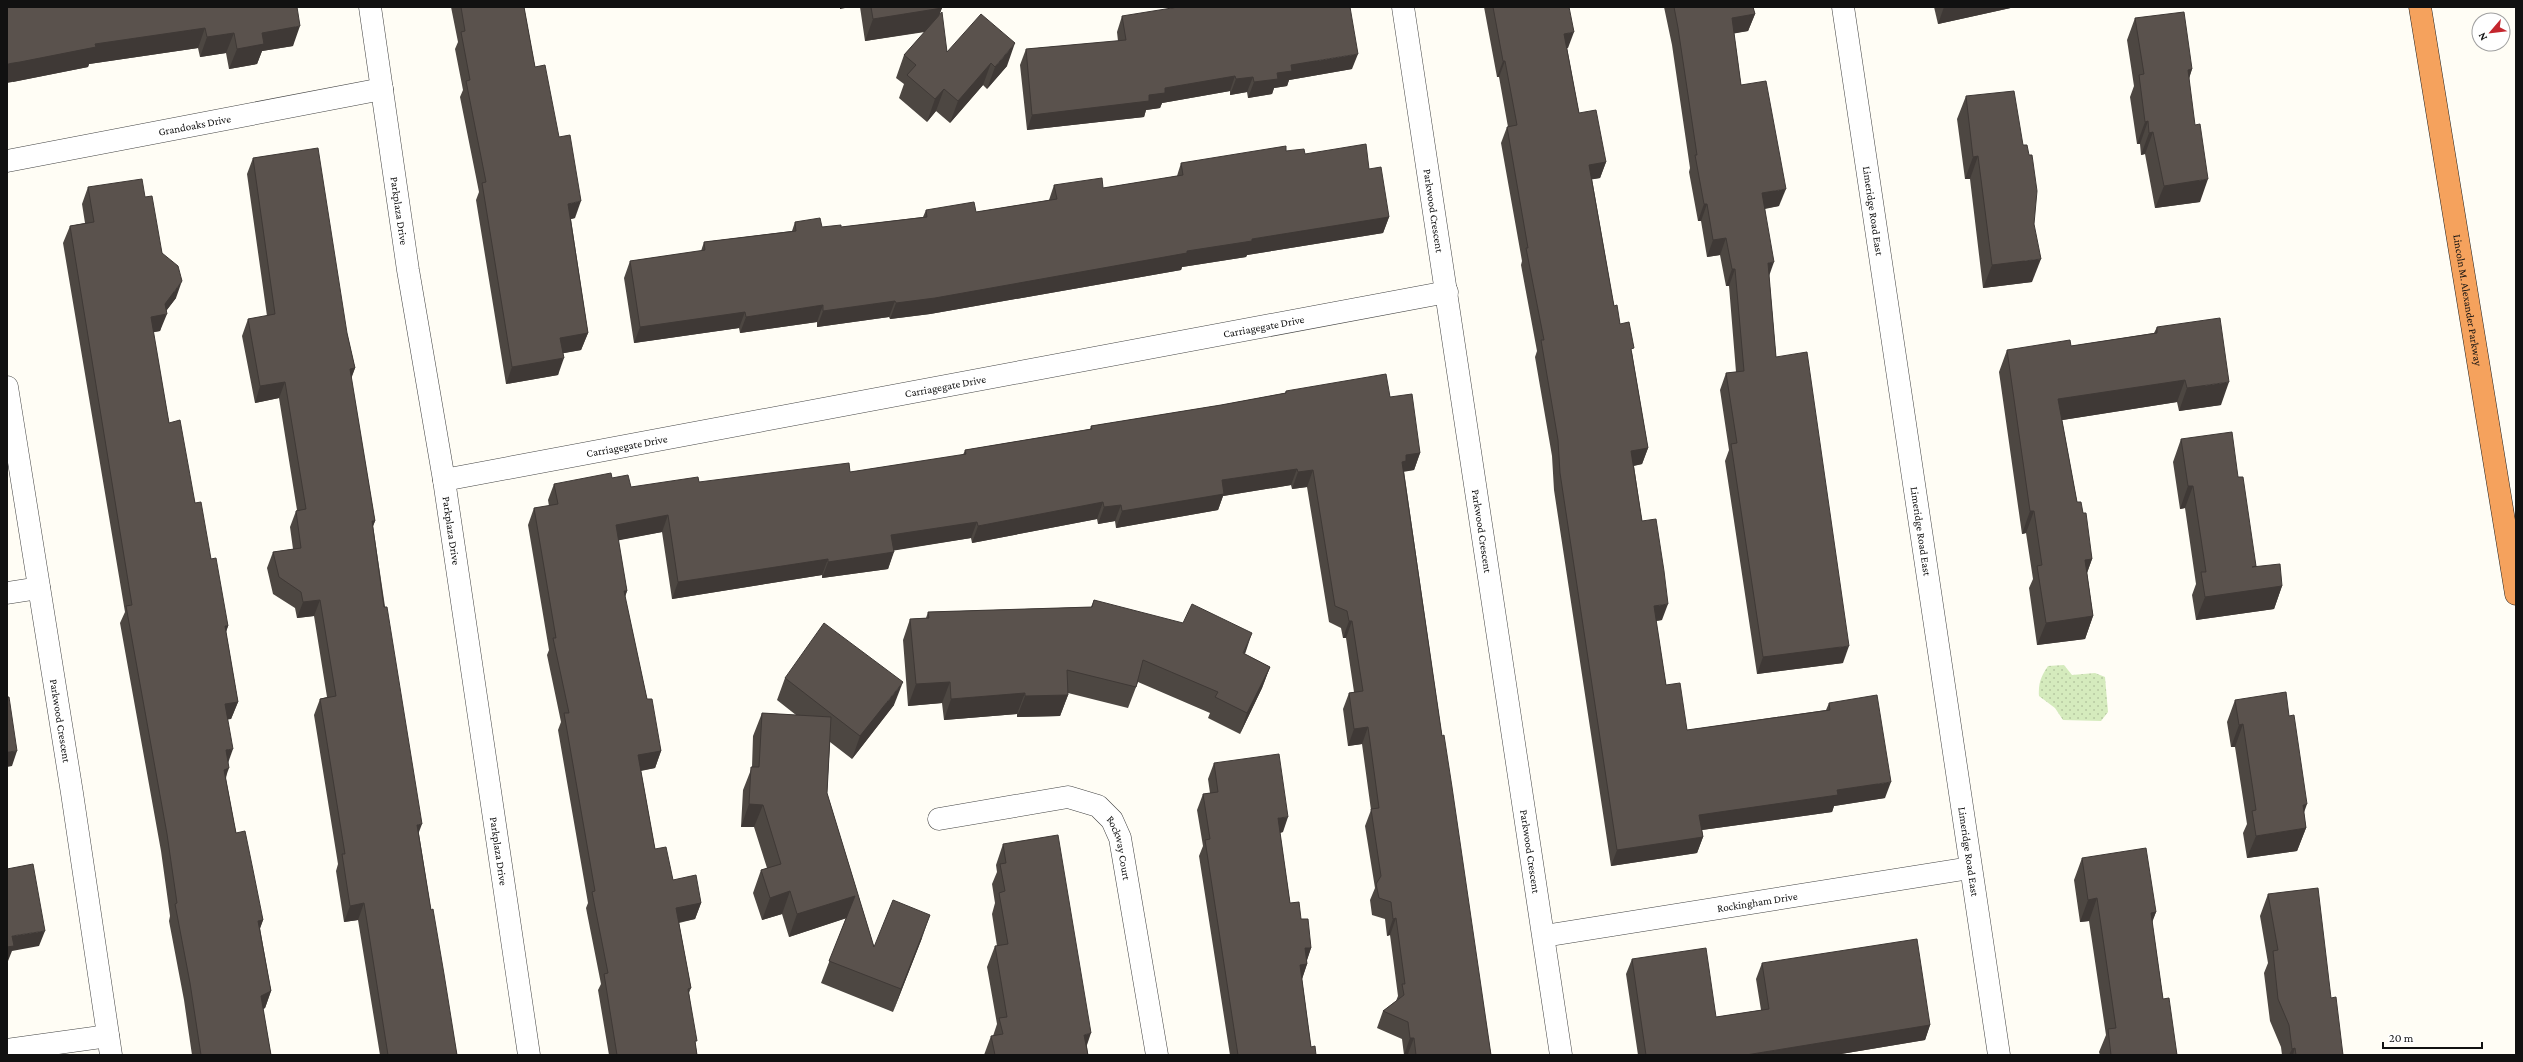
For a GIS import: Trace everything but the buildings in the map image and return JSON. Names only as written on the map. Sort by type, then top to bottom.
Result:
[{"type":"highway","name":"Lincoln M. Alexander Parkway","points":[[2420,7],[2516,594]]},
{"type":"street","name":"Parkplaza Drive","points":[[370,7],[408,270],[444,480],[529,1055]]},
{"type":"street","name":"Parkwood Crescent","points":[[1403,7],[1561,1055]]},
{"type":"street","name":"Limeridge Road East","points":[[1843,7],[1999,1055]]},
{"type":"street","name":"Grandoaks Drive","points":[[7,161],[382,90]]},
{"type":"street","name":"Carriagegate Drive","points":[[444,480],[1447,292]]},
{"type":"street","name":"Parkwood Crescent","points":[[7,387],[109,1045]]},
{"type":"street","points":[[7,593],[39,588]]},
{"type":"street","name":"Rockway Court","points":[[939,819],[1068,797],[1098,806],[1112,820],[1120,838],[1157,1055]]},
{"type":"street","name":"Rockingham Drive","points":[[1544,936],[1970,868]]},
{"type":"street","points":[[7,1050],[109,1045]]},
{"type":"green space","points":[[2064,665],[2072,675],[2095,673],[2105,677],[2108,712],[2101,721],[2063,720],[2055,708],[2039,696],[2040,680],[2048,666]]}]
